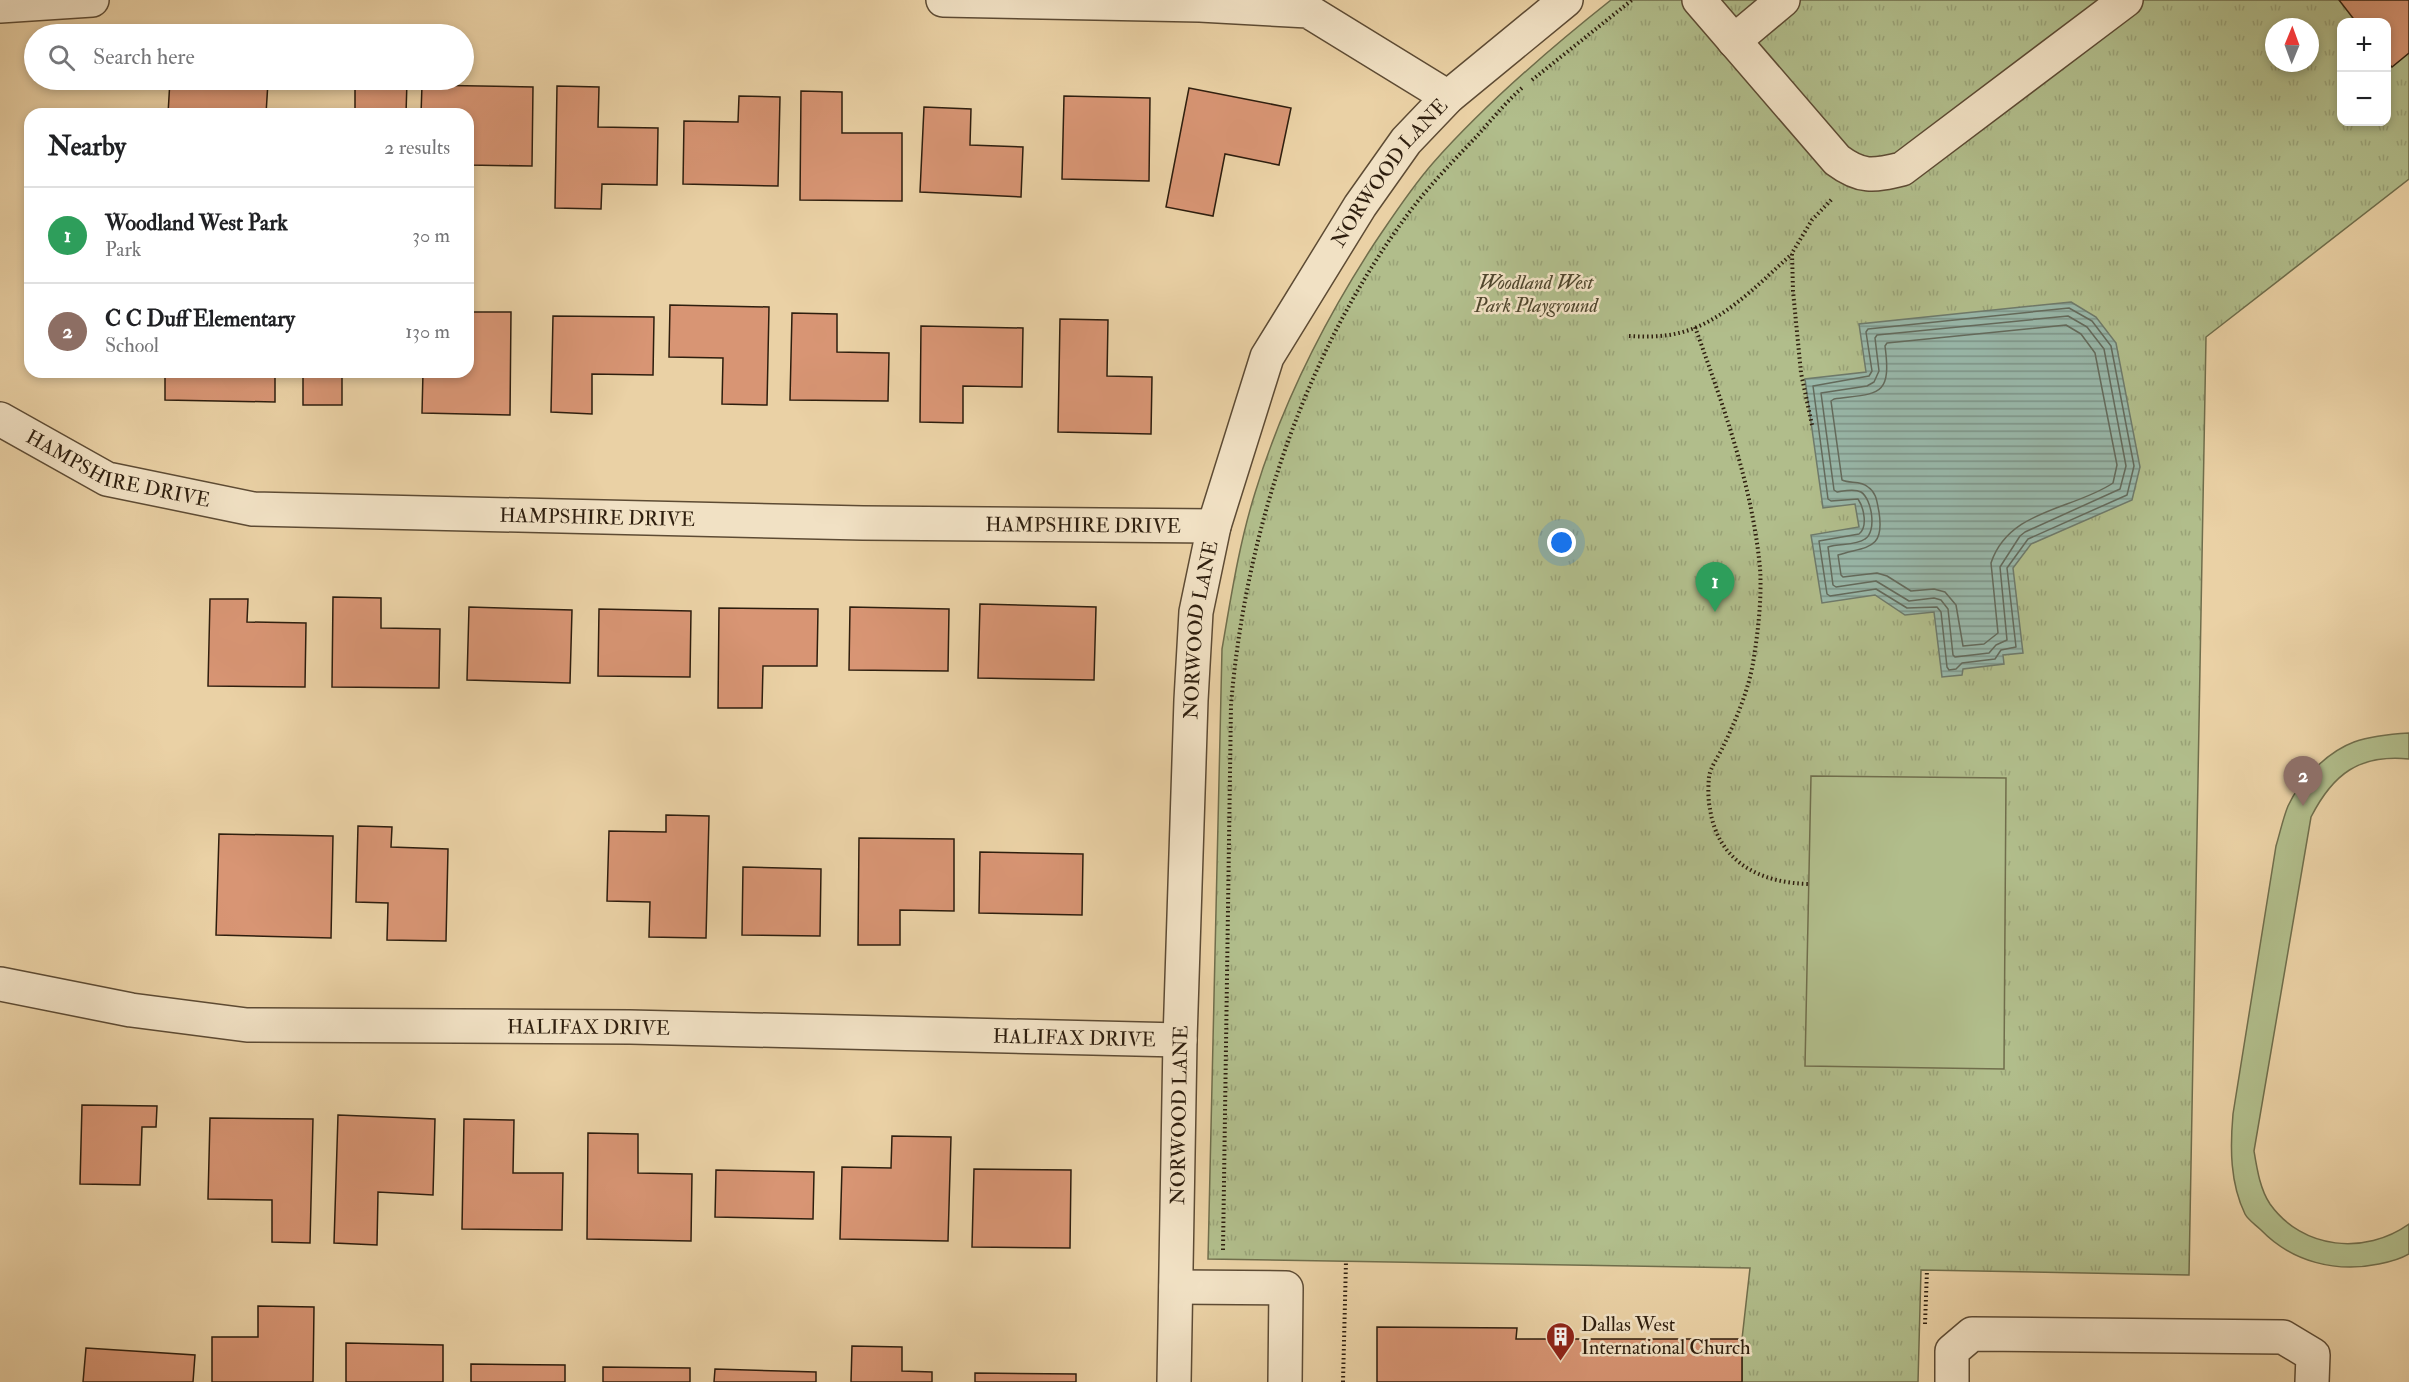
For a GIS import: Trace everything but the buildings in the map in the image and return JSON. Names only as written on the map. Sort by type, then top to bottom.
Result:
[{"type":"street","points":[[0,6],[92,0]]},
{"type":"street","points":[[943,0],[1200,5],[1308,11],[1448,97]]},
{"type":"street","name":"NORWOOD LANE","points":[[1174,1382],[1180,1040],[1191,700],[1196,623],[1214,526],[1267,357],[1360,206],[1406,141],[1448,97],[1566,0]]},
{"type":"street","points":[[1699,0],[1837,160],[1850,170],[1863,175],[1902,170],[2126,0]]},
{"type":"street","points":[[1734,41],[1783,0]]},
{"type":"street","name":"HAMPSHIRE DRIVE","points":[[0,419],[107,479],[253,509],[863,523],[1214,526]]},
{"type":"street","name":"HALIFAX DRIVE","points":[[0,984],[131,1010],[247,1025],[642,1027],[1180,1040]]},
{"type":"street","points":[[1176,1287],[1286,1288],[1285,1382]]},
{"type":"street","points":[[1952,1382],[1952,1351],[1972,1334],[2283,1337],[2313,1355],[2312,1382]]},
{"type":"path","points":[[1222,1287],[1231,705],[1235,652],[1252,561],[1276,475],[1333,338],[1366,279],[1405,218],[1459,154],[1521,88],[1632,0]]},
{"type":"path","points":[[1629,336],[1653,337],[1681,333],[1720,315],[1792,253]]},
{"type":"path","points":[[1695,327],[1719,393],[1746,484],[1760,570],[1759,614],[1753,665],[1740,708],[1709,775],[1710,810],[1721,840],[1737,861],[1761,877],[1786,884],[1809,884]]},
{"type":"path","points":[[1343,1382],[1346,1261]]},
{"type":"green space","name":"Woodland West Park Playground","points":[[1611,0],[2409,0],[2409,179],[2206,337],[2189,1275],[1921,1270],[1918,1382],[1742,1382],[1742,1339],[1750,1268],[1208,1259],[1222,649],[1249,512],[1291,395],[1321,333],[1374,244],[1402,202],[1433,163],[1474,119],[1541,58]]},
{"type":"green space","points":[[2409,733],[2409,759],[2376,760],[2350,770],[2338,778],[2319,802],[2311,817],[2254,1151],[2259,1179],[2270,1204],[2299,1231],[2317,1239],[2335,1243],[2354,1243],[2392,1234],[2409,1224],[2409,1254],[2391,1262],[2363,1266],[2331,1266],[2286,1250],[2246,1216],[2234,1178],[2233,1114],[2276,846],[2288,806],[2307,777],[2334,753],[2367,738]]},
{"type":"green space","points":[[1811,776],[2006,778],[2004,1069],[1805,1066]]},
{"type":"water","points":[[2071,302],[2096,317],[2116,343],[2140,467],[2132,500],[2031,544],[2013,568],[2023,653],[2003,655],[2004,664],[1963,669],[1962,675],[1942,677],[1934,612],[1905,615],[1875,595],[1822,603],[1811,535],[1859,527],[1855,504],[1823,508],[1805,379],[1866,372],[1859,324]]},
{"type":"place","name":"Woodland West Park","points":[[1715,612]]},
{"type":"place","name":"C C Duff Elementary","points":[[2303,806]]},
{"type":"place","name":"Dallas West International Church","points":[[1560,1362]]}]
